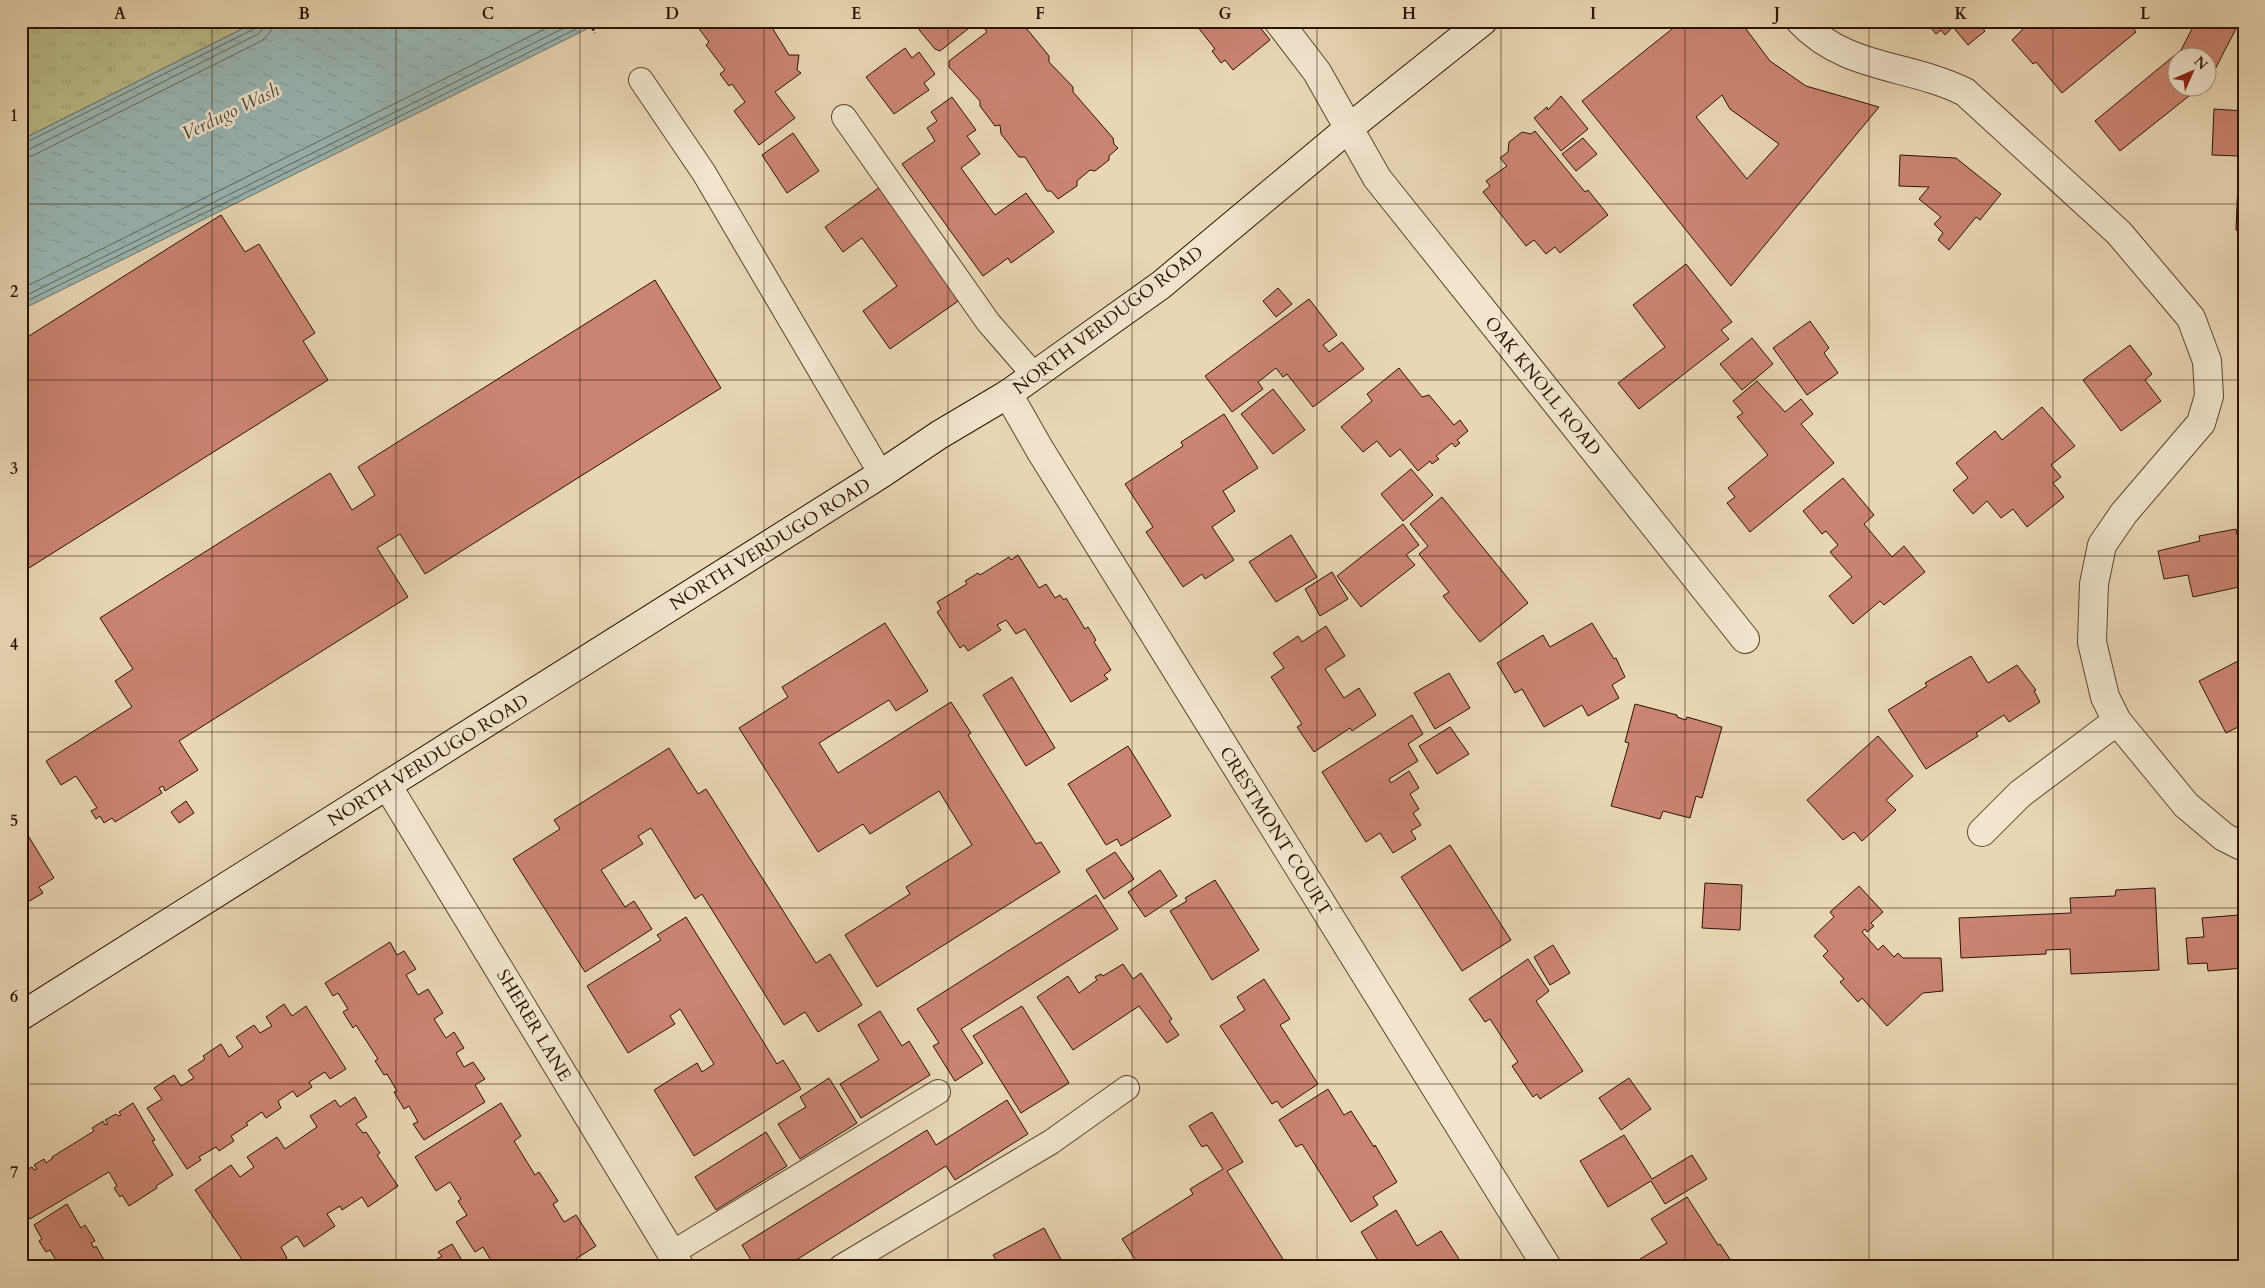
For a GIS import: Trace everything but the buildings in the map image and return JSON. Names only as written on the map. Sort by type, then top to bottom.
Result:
[{"type":"street","name":"OAK KNOLL ROAD","points":[[1278,21],[1318,72],[1377,178],[1745,639]]},
{"type":"street","name":"NORTH VERDUGO ROAD","points":[[21,1016],[881,474],[939,435],[1008,394],[1161,285],[1349,128],[1483,21]]},
{"type":"street","points":[[1800,21],[1811,32],[1838,50],[1869,63],[1942,80],[1965,92],[2120,233],[2191,318],[2207,360],[2209,396],[2201,423],[2124,513],[2102,545],[2094,584],[2092,642],[2105,697],[2117,721],[2186,805],[2224,837],[2244,847]]},
{"type":"street","name":"CRESTMONT COURT","points":[[1008,394],[1040,450],[1547,1267]]},
{"type":"street","points":[[1982,832],[2020,794],[2117,721]]},
{"type":"street","name":"SHERER LANE","points":[[387,785],[676,1260]]},
{"type":"lane","points":[[641,80],[704,173],[881,474]]},
{"type":"lane","points":[[844,117],[988,322],[1034,375]]},
{"type":"lane","points":[[841,1267],[1051,1142],[1127,1088]]},
{"type":"lane","points":[[676,1260],[938,1092]]},
{"type":"path","points":[[589,21],[594,33]]},
{"type":"green space","points":[[21,21],[258,21],[21,140]]},
{"type":"water","name":"Verdugo Wash","points":[[258,21],[603,21],[21,310],[21,140]]}]
